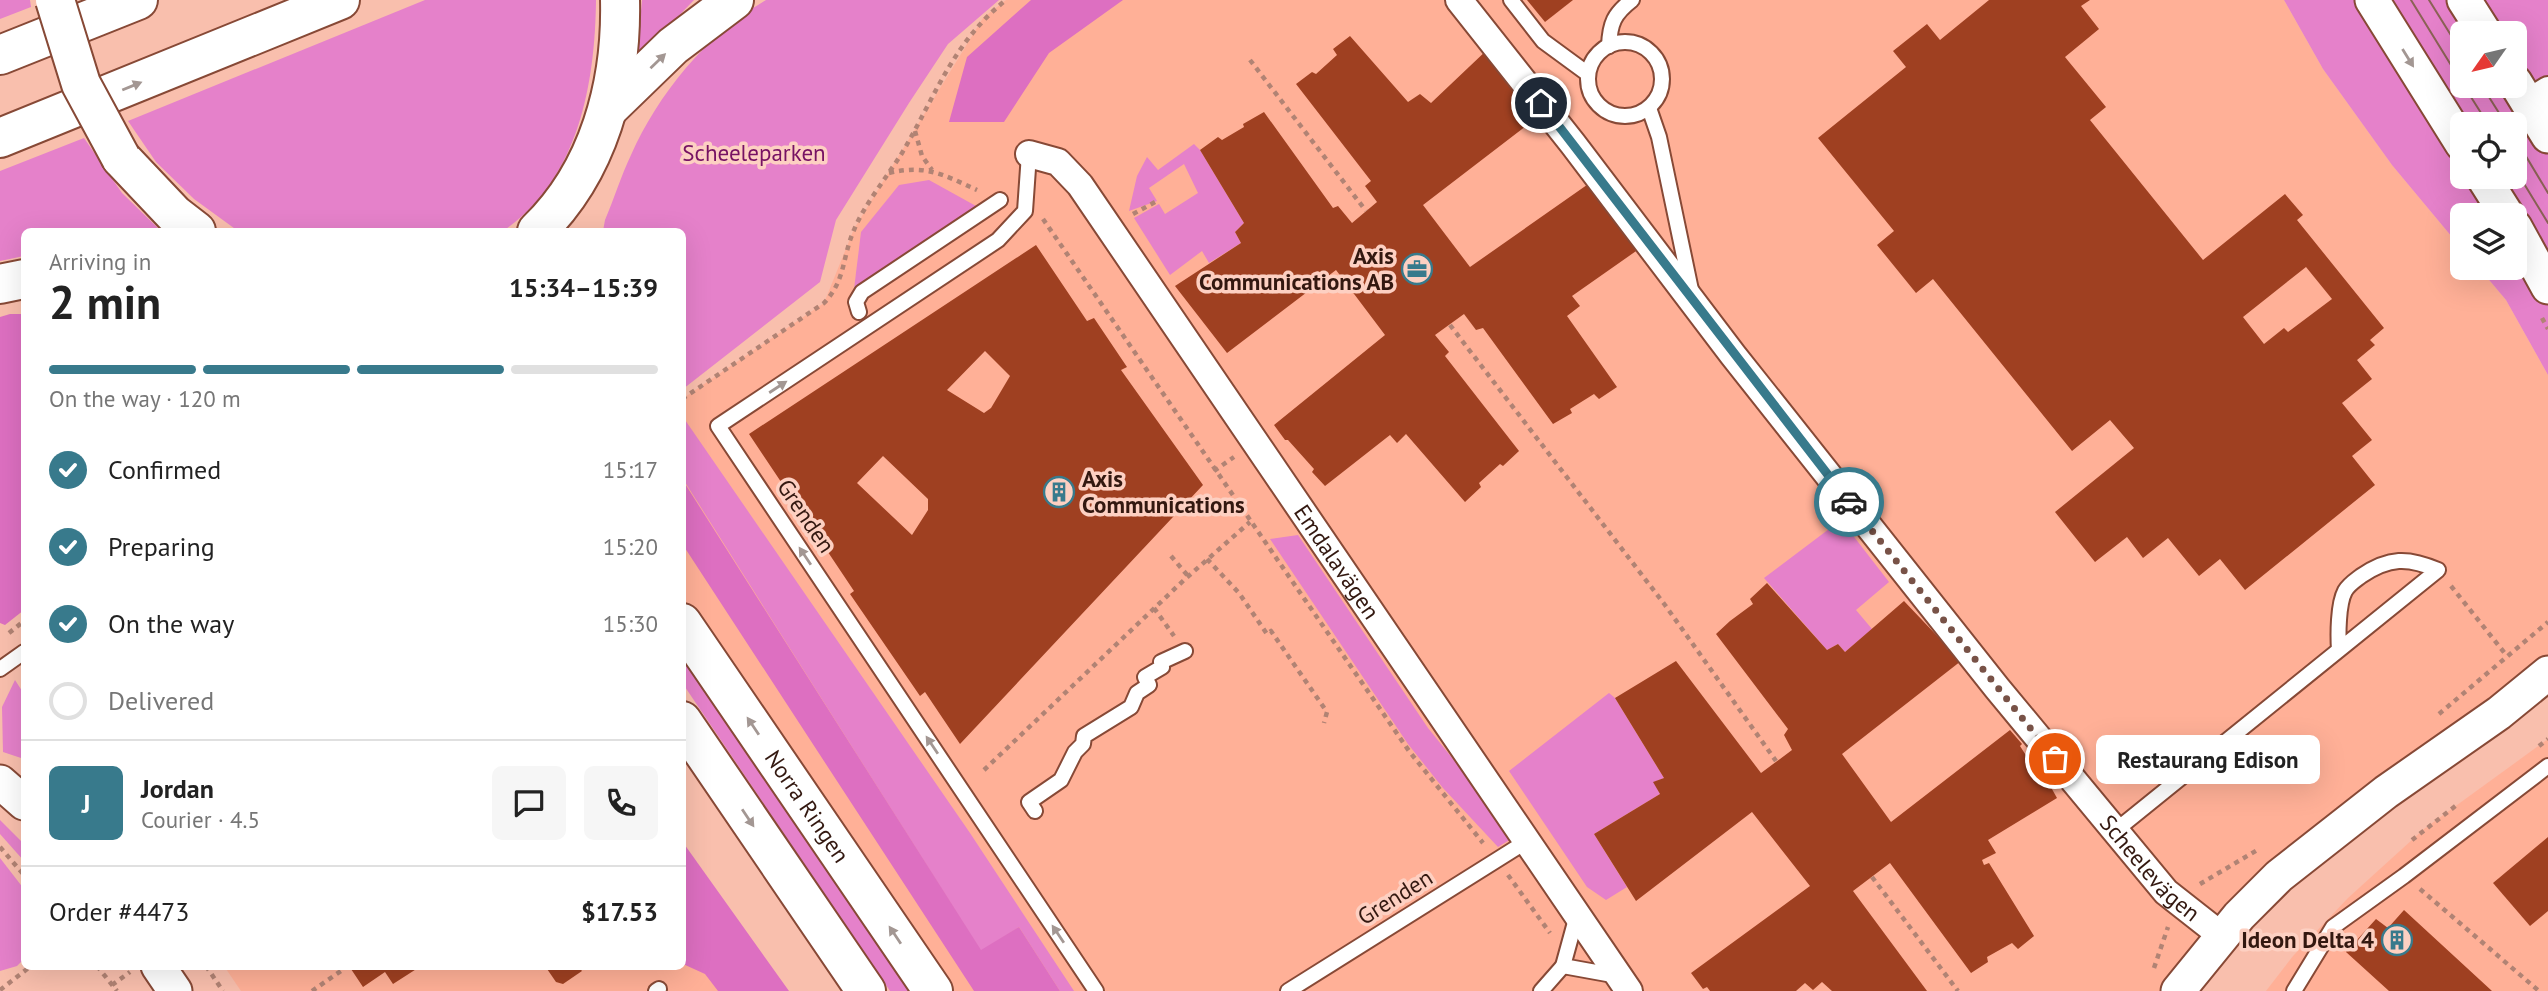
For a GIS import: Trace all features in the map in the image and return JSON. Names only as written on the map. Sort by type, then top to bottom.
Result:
[{"type":"main road","points":[[55,0],[81,84],[121,158],[174,214],[192,228]]},
{"type":"main road","points":[[0,55],[138,0]]},
{"type":"main road","points":[[0,138],[340,0]]},
{"type":"main road","points":[[540,228],[570,193],[591,153],[609,108],[619,45],[620,0]]},
{"type":"main road","points":[[609,108],[673,46],[734,0]]},
{"type":"main road","points":[[572,228],[591,153]]},
{"type":"main road","points":[[0,284],[21,280]]},
{"type":"main road","name":"Norra Ringen","points":[[686,629],[933,991]]},
{"type":"main road","points":[[686,727],[866,991]]},
{"type":"street","name":"Scheelevägen","points":[[1459,0],[1839,490],[2115,831],[2166,892],[2222,936]]},
{"type":"street","points":[[2372,0],[2450,125]]},
{"type":"street","points":[[2464,0],[2477,21]]},
{"type":"street","points":[[2530,92],[2548,136]]},
{"type":"street","name":"Emdalavägen","points":[[1030,154],[1058,162],[1080,185],[1624,984]]},
{"type":"street","points":[[2527,249],[2548,287]]},
{"type":"street","name":"Scheelevägen","points":[[2178,991],[2222,936],[2258,897],[2301,858],[2386,792],[2499,713],[2548,673]]},
{"type":"street","points":[[0,782],[21,800]]},
{"type":"street","name":"Scheelevägen","points":[[2201,991],[2222,936]]},
{"type":"street","points":[[161,970],[175,991]]},
{"type":"lane","points":[[1511,0],[1543,41],[1588,74]]},
{"type":"lane","points":[[1609,46],[1609,27],[1621,8],[1632,0]]},
{"type":"lane","points":[[1632,42],[1653,54],[1662,75],[1657,98],[1649,108],[1638,114],[1613,114],[1602,108],[1589,87],[1588,74],[1592,62],[1609,46],[1632,42]]},
{"type":"lane","points":[[1649,108],[1659,137],[1693,301]]},
{"type":"lane","points":[[1025,211],[1030,154]]},
{"type":"lane","points":[[859,312],[856,302],[862,292],[1000,200]]},
{"type":"lane","name":"Grenden","points":[[1025,211],[998,240],[718,426],[1096,991]]},
{"type":"lane","points":[[2115,831],[2339,650],[2438,570],[2421,562],[2401,560],[2378,564],[2353,582],[2345,592],[2339,650]]},
{"type":"lane","points":[[1035,811],[1029,802],[1061,780],[1075,752],[1083,744],[1084,736],[1131,707],[1137,693],[1149,685],[1145,677],[1162,667],[1161,662],[1185,651]]},
{"type":"lane","points":[[0,669],[21,654]]},
{"type":"lane","points":[[2294,991],[2333,927],[2548,766]]},
{"type":"lane","name":"Grenden","points":[[1288,991],[1527,841]]},
{"type":"lane","points":[[1541,991],[1563,965],[1577,915]]},
{"type":"lane","points":[[1563,965],[1624,984]]},
{"type":"path","points":[[686,396],[832,295],[839,285],[854,229],[915,130],[943,75],[961,45],[983,18],[1006,0]]},
{"type":"path","points":[[1250,60],[1366,211]]},
{"type":"path","points":[[915,130],[922,156],[932,170]]},
{"type":"path","points":[[889,173],[907,169],[932,170],[1000,200]]},
{"type":"path","points":[[1025,211],[1045,220],[1409,751],[1483,844]]},
{"type":"path","points":[[1450,325],[1665,605],[1776,761]]},
{"type":"path","points":[[984,771],[1188,576],[1250,522]]},
{"type":"path","points":[[1171,555],[1188,576]]},
{"type":"path","points":[[1207,559],[1240,593],[1267,634],[1271,631],[1327,712],[1324,723]]},
{"type":"path","points":[[2438,570],[2507,656]]},
{"type":"path","points":[[1154,608],[1171,631]]},
{"type":"path","points":[[0,640],[21,623]]},
{"type":"path","points":[[0,847],[21,872]]},
{"type":"path","points":[[2404,876],[2539,991]]},
{"type":"path","points":[[1872,877],[1958,991]]},
{"type":"path","points":[[0,990],[26,970]]},
{"type":"path","points":[[100,970],[117,991]]},
{"type":"path","points":[[112,985],[134,970]]},
{"type":"path","points":[[209,970],[222,991]]},
{"type":"path","points":[[312,991],[342,970]]},
{"type":"shaded area","points":[[1006,0],[2284,0],[2323,69],[2392,165],[2450,235],[2450,280],[2489,280],[2506,300],[2548,375],[2548,673],[2386,792],[2178,991],[933,991],[686,627],[686,396],[824,303],[854,229],[983,18]]},
{"type":"shaded area","points":[[1031,0],[1123,0],[1049,53],[1004,122],[949,122],[967,57]]},
{"type":"shaded area","points":[[21,314],[21,612],[5,625],[0,623],[0,317]]},
{"type":"shaded area","points":[[686,485],[981,950],[1019,927],[1060,991],[974,991],[686,550]]},
{"type":"shaded area","points":[[2548,739],[2548,991],[2266,991],[2293,956],[2348,898],[2424,829]]},
{"type":"shaded area","points":[[686,847],[789,991],[718,991],[705,974],[686,965]]},
{"type":"shaded area","points":[[686,889],[758,991],[241,991],[227,970],[686,970]]},
{"type":"green space","points":[[0,0],[30,0],[31,7],[0,19]]},
{"type":"green space","points":[[425,0],[596,0],[592,65],[577,128],[565,158],[549,185],[528,210],[507,228],[234,228],[194,199],[156,162],[128,121]]},
{"type":"green space","points":[[642,0],[694,0],[637,59]]},
{"type":"green space","name":"Scheeleparken","points":[[766,0],[999,0],[948,44],[909,103],[836,220],[820,282],[686,387],[686,228],[604,228],[627,163],[655,110],[686,67],[744,14]]},
{"type":"green space","points":[[2284,0],[2548,0],[2548,375],[2506,300],[2489,280],[2527,280],[2527,203],[2450,203],[2450,235],[2392,165],[2323,69]]},
{"type":"green space","points":[[84,138],[122,193],[158,228],[21,228],[21,257],[0,261],[0,171]]},
{"type":"green space","points":[[1194,144],[1244,223],[1235,232],[1241,243],[1209,263],[1202,251],[1170,275],[1134,218],[1159,204],[1165,214],[1198,193],[1184,164],[1149,188],[1157,201],[1129,211],[1137,176],[1147,157],[1158,170]]},
{"type":"green space","points":[[929,180],[976,206],[854,289],[861,232],[899,185]]},
{"type":"green space","points":[[686,421],[970,833],[1074,991],[1060,991],[1019,927],[981,951],[686,484]]},
{"type":"green space","points":[[1841,520],[1889,582],[1856,610],[1872,629],[1845,652],[1838,644],[1827,650],[1764,578]]},
{"type":"green space","points":[[1298,535],[1428,728],[1511,839],[1498,847],[1443,788],[1408,744],[1270,539]]},
{"type":"green space","points":[[686,663],[910,991],[890,991],[686,688]]},
{"type":"green space","points":[[15,680],[21,689],[21,758],[3,752],[2,707]]},
{"type":"green space","points":[[1609,693],[1615,698],[1664,778],[1654,782],[1660,794],[1594,834],[1627,887],[1606,900],[1587,887],[1509,771]]},
{"type":"green space","points":[[0,820],[21,841],[21,858],[0,834]]},
{"type":"green space","points":[[0,858],[21,885],[21,962],[17,966],[0,971]]},
{"type":"building","points":[[1527,0],[1573,0],[1545,22]]},
{"type":"building","points":[[1989,0],[2090,0],[2081,6],[2099,29],[2065,57],[2106,107],[2090,120],[2203,260],[2285,194],[2303,215],[2297,220],[2384,328],[2370,340],[2375,345],[2357,360],[2372,379],[2342,403],[2372,440],[2352,456],[2375,485],[2245,590],[2220,559],[2199,576],[2168,538],[2143,558],[2127,537],[2095,562],[2055,512],[2134,448],[2110,420],[2072,451],[1933,279],[1916,293],[1877,245],[1894,231],[1818,138],[1906,67],[1893,51],[1927,24],[1940,40]],"holes":[[[2306,267],[2332,299],[2288,332],[2284,328],[2264,344],[2243,317]]]},
{"type":"building","points":[[1350,36],[1408,102],[1420,94],[1431,103],[1489,48],[1543,113],[1423,205],[1470,267],[1594,180],[1639,249],[1572,296],[1580,306],[1567,316],[1617,387],[1599,399],[1594,394],[1570,409],[1572,413],[1553,424],[1483,328],[1476,330],[1464,314],[1435,335],[1449,352],[1445,356],[1519,451],[1479,483],[1481,487],[1465,502],[1406,434],[1397,443],[1390,435],[1325,486],[1312,472],[1314,469],[1274,425],[1385,335],[1336,270],[1227,353],[1175,286],[1241,243],[1235,232],[1244,223],[1200,150],[1218,137],[1222,140],[1244,127],[1243,124],[1264,112],[1333,208],[1338,206],[1352,223],[1377,202],[1365,186],[1371,181],[1296,84],[1312,72],[1316,74],[1337,55],[1333,49]]},
{"type":"building","name":"Axis Communications","points":[[1036,245],[1087,321],[1094,318],[1127,367],[1121,370],[1203,485],[960,744],[925,692],[920,696],[850,594],[854,591],[749,434]],"holes":[[[985,351],[1010,376],[991,408],[984,413],[947,390]],[[883,456],[928,499],[928,510],[912,535],[857,483]]]},
{"type":"building","points":[[1767,583],[1827,650],[1838,644],[1845,652],[1904,601],[1961,661],[1842,754],[1891,822],[2010,730],[2022,744],[2020,746],[2043,782],[2048,782],[2057,798],[1988,840],[1996,853],[1982,860],[1984,865],[1989,863],[2034,936],[2018,949],[2012,943],[1987,957],[1988,962],[1971,973],[1890,863],[1853,891],[1927,991],[1832,991],[1822,982],[1813,990],[1805,983],[1796,991],[1703,989],[1691,973],[1810,886],[1752,812],[1636,901],[1594,834],[1660,794],[1653,782],[1664,778],[1615,698],[1676,661],[1761,773],[1792,750],[1784,735],[1788,729],[1716,634],[1753,604],[1750,599]]},
{"type":"building","points":[[2548,837],[2548,911],[2530,926],[2493,883]]},
{"type":"building","name":"Ideon Delta 4","points":[[2404,910],[2492,991],[2389,991],[2346,952],[2376,919],[2388,928]]},
{"type":"building","points":[[352,970],[415,970],[393,984],[385,972],[363,987]]},
{"type":"building","points":[[548,970],[582,971],[563,984],[556,982]]},
{"type":"tram line","points":[[2411,0],[2450,63]]},
{"type":"tram line","points":[[2429,0],[2450,34]]},
{"type":"tram line","points":[[2472,98],[2480,112]]},
{"type":"tram line","points":[[2490,98],[2498,112]]},
{"type":"tram line","points":[[2527,158],[2548,193]]},
{"type":"tram line","points":[[2527,189],[2548,223]]},
{"type":"way so far","points":[[1849,502],[2055,759]]},
{"type":"place","name":"Axis Communications AB","points":[[1417,269]]},
{"type":"place","name":"Axis Communications","points":[[1059,492]]},
{"type":"place","name":"Restaurang Edison","points":[[2055,759]]},
{"type":"place","name":"Ideon Delta 4","points":[[2397,940]]},
{"type":"route","points":[[1541,103],[1849,502]]}]
